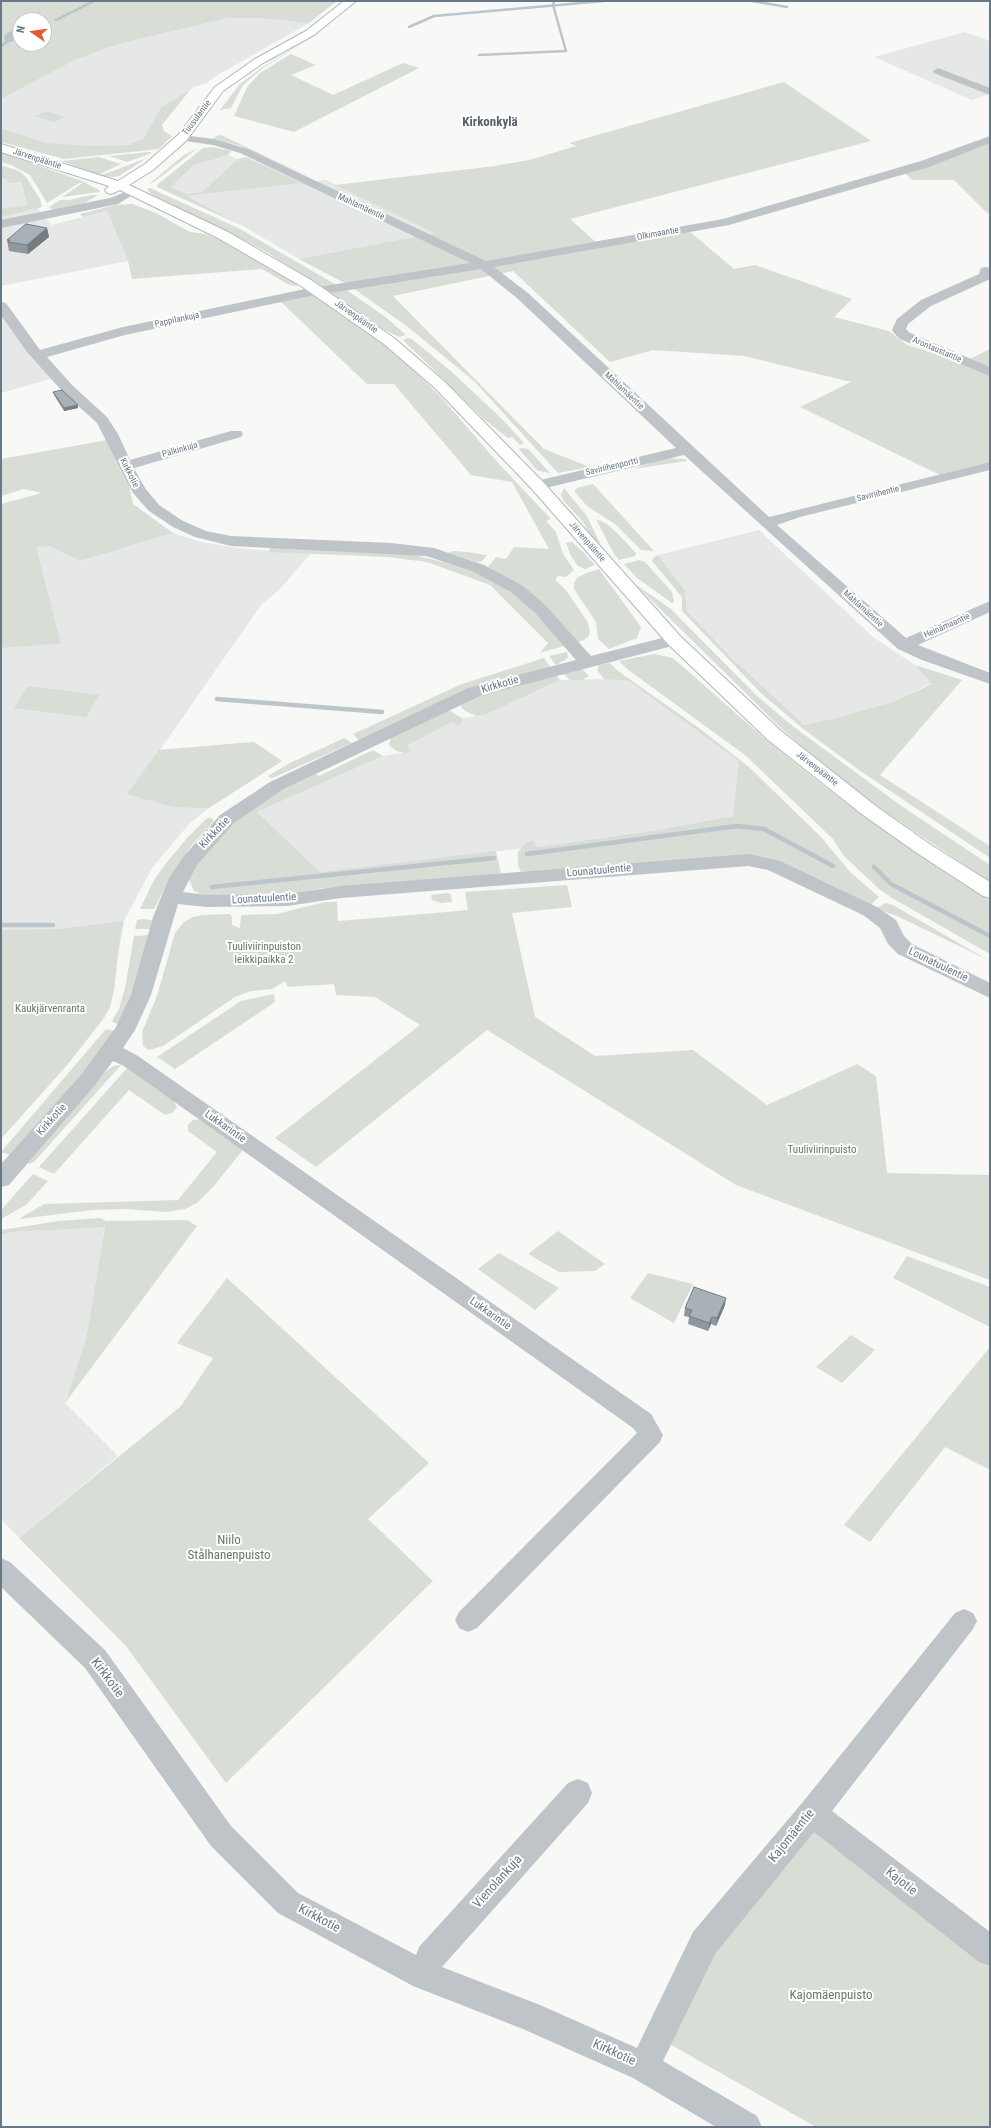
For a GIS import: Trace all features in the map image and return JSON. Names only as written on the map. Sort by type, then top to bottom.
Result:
[{"type":"main road","name":"Tuusulantie","points":[[122,190],[186,141],[237,84],[283,48],[310,33],[351,1]]},
{"type":"main road","name":"Järvenpääntie","points":[[1,148],[72,171],[122,190],[222,235],[317,291],[389,341],[440,385],[537,485],[674,640],[761,722],[806,761],[870,811],[990,891]]},
{"type":"street","points":[[938,71],[990,92]]},
{"type":"street","name":"Olkimaantie","points":[[317,291],[484,265],[725,222],[925,164],[990,139]]},
{"type":"street","name":"Mahlamäentie","points":[[186,141],[228,146],[244,151],[484,265],[523,296],[687,450],[876,622],[904,645],[928,656],[990,679]]},
{"type":"street","points":[[1,224],[114,201],[122,190]]},
{"type":"street","name":"Arontaustantie","points":[[986,271],[985,276],[926,303],[902,322],[899,330],[905,336],[990,372]]},
{"type":"street","name":"Pappilankuja","points":[[38,355],[123,331],[317,291]]},
{"type":"street","name":"Kirkkotie","points":[[1,306],[38,355],[68,389],[102,420],[111,434],[125,466],[138,490],[154,508],[178,524],[201,534],[230,541],[428,551],[478,568],[517,589],[539,608],[587,662]]},
{"type":"street","name":"Pälkinkuja","points":[[125,466],[236,434]]},
{"type":"street","name":"Saviriihenportti","points":[[537,485],[687,450]]},
{"type":"street","name":"Saviriihentie","points":[[767,523],[988,465]]},
{"type":"street","name":"Heinämaantie","points":[[904,645],[990,606]]},
{"type":"street","name":"Kirkkotie","points":[[1,1179],[88,1080],[125,1030],[141,996],[170,897],[190,861],[227,819],[276,786],[474,692],[674,640]]},
{"type":"street","name":"Lounatuulentie","points":[[170,897],[207,901],[287,900],[341,892],[748,860],[773,865],[870,911],[882,918],[889,925],[895,939],[905,949],[990,990]]},
{"type":"street","name":"Lukkarintie","points":[[110,1051],[131,1061],[642,1421],[651,1436],[468,1620]]},
{"type":"street","name":"Kirkkotie","points":[[1,1570],[95,1660],[221,1836],[288,1902],[424,1975],[529,2016],[644,2066],[746,2127]]},
{"type":"street","name":"Kajomäentie","points":[[644,2066],[704,1943],[812,1813],[964,1621]]},
{"type":"street","name":"Vienolankuja","points":[[424,1975],[430,1958],[578,1793]]},
{"type":"street","name":"Kajotie","points":[[812,1813],[990,1951]]},
{"type":"shaded area","points":[[228,18],[260,18],[309,23],[216,76],[207,83],[193,87],[194,88],[161,107],[144,138],[128,145],[95,146],[47,143],[1,128],[1,99],[77,59],[119,44]]},
{"type":"shaded area","points":[[12,31],[11,42],[5,42],[4,36]]},
{"type":"shaded area","points":[[965,32],[990,41],[990,94],[972,100],[874,57]]},
{"type":"shaded area","points":[[228,155],[238,159],[202,192],[186,194],[171,187],[194,165]]},
{"type":"shaded area","points":[[1,168],[28,182],[36,206],[51,225],[107,211],[128,261],[1,286]]},
{"type":"shaded area","points":[[326,180],[436,233],[299,259],[243,226],[185,196]]},
{"type":"shaded area","points":[[1,299],[57,377],[1,393]]},
{"type":"shaded area","points":[[759,530],[873,637],[915,665],[932,683],[892,702],[832,719],[804,725],[748,674],[687,611],[684,591],[658,555]]},
{"type":"shaded area","points":[[173,533],[201,542],[237,548],[310,554],[281,588],[261,605],[160,750],[254,742],[282,761],[219,800],[190,823],[152,868],[124,921],[118,956],[1,962],[1,648],[61,644],[35,547],[50,545],[80,561]]},
{"type":"shaded area","points":[[607,679],[627,681],[740,761],[733,816],[652,831],[535,847],[320,872],[257,812],[383,756],[411,751],[405,746],[452,722],[459,726],[463,722],[462,718],[487,714],[560,680]]},
{"type":"shaded area","points":[[105,1226],[86,1339],[65,1403],[118,1456],[19,1538],[1,1519],[1,1235],[11,1232]]},
{"type":"green space","points":[[1,1],[337,1],[309,23],[260,18],[228,18],[119,44],[77,59],[1,99]]},
{"type":"green space","points":[[314,36],[263,68],[243,85],[231,108],[220,110],[240,84],[261,68]]},
{"type":"green space","points":[[291,54],[316,65],[291,75],[333,95],[403,63],[419,68],[294,132],[234,116],[247,87],[260,73]]},
{"type":"green space","points":[[784,82],[871,141],[570,219],[599,245],[689,231],[734,269],[755,265],[852,299],[834,317],[889,331],[907,345],[933,353],[960,364],[990,349],[990,465],[982,464],[940,475],[800,407],[851,382],[744,356],[653,350],[610,362],[513,271],[393,296],[544,449],[590,467],[558,473],[475,382],[408,327],[350,286],[299,259],[435,233],[335,185],[495,166],[529,160],[576,146],[569,143]]},
{"type":"green space","points":[[190,90],[162,125],[164,131],[172,136],[159,149],[64,159],[1,142],[1,128],[47,143],[95,146],[128,145],[144,138],[161,107]]},
{"type":"green space","points":[[47,111],[65,117],[54,122],[35,116]]},
{"type":"green space","points":[[221,135],[318,181],[241,146],[213,139],[216,136]]},
{"type":"green space","points":[[990,140],[990,213],[987,213],[954,180],[912,180],[904,172]]},
{"type":"green space","points":[[211,147],[229,150],[231,152],[228,155],[194,165],[171,187],[186,194],[202,192],[238,159],[246,157],[302,183],[186,196],[243,226],[157,187],[158,184],[203,148]]},
{"type":"green space","points":[[198,148],[154,182],[149,184],[184,155]]},
{"type":"green space","points":[[1,152],[82,181],[100,192],[62,197],[83,183],[79,183],[47,203],[30,175],[11,165],[1,162]]},
{"type":"green space","points":[[149,152],[152,153],[127,162],[109,156]]},
{"type":"green space","points":[[99,157],[121,164],[100,174],[102,175],[147,158],[119,176],[113,177],[103,176],[61,161]]},
{"type":"green space","points":[[1,165],[19,171],[26,177],[40,199],[42,207],[1,217],[1,209],[28,205],[21,182],[8,183],[7,180],[1,177]]},
{"type":"green space","points":[[150,188],[240,229],[340,287],[328,289],[320,286],[263,250],[151,194],[147,189]]},
{"type":"green space","points":[[91,195],[98,195],[83,204],[55,212],[49,207],[60,200],[70,200]]},
{"type":"green space","points":[[132,204],[156,213],[190,232],[205,234],[221,240],[246,253],[297,284],[297,286],[289,285],[262,269],[132,279],[128,261],[107,211],[83,217],[80,214],[116,205]]},
{"type":"green space","points":[[345,289],[387,318],[406,335],[399,337],[383,329],[329,293]]},
{"type":"green space","points":[[308,295],[314,296],[381,342],[406,363],[440,396],[500,465],[551,519],[546,521],[556,532],[563,554],[574,570],[566,577],[558,576],[555,580],[565,589],[587,621],[590,630],[589,636],[576,643],[488,567],[496,557],[506,559],[514,547],[549,549],[512,482],[471,475],[394,384],[367,384],[280,301]]},
{"type":"green space","points":[[408,338],[412,339],[453,373],[503,420],[524,443],[520,445],[512,437],[508,438],[485,420],[403,340]]},
{"type":"green space","points":[[113,439],[125,466],[133,504],[173,533],[80,561],[50,546],[36,547],[61,644],[1,648],[1,504],[42,493],[24,489],[1,496],[1,459]]},
{"type":"green space","points":[[519,449],[528,449],[550,473],[539,471],[535,468]]},
{"type":"green space","points":[[664,458],[685,459],[687,461],[633,469]]},
{"type":"green space","points":[[593,484],[654,551],[641,550],[615,524],[587,506],[574,491],[577,488]]},
{"type":"green space","points":[[564,488],[586,515],[600,543],[595,542],[583,522],[563,500],[561,494]]},
{"type":"green space","points":[[596,519],[607,524],[617,533],[636,553],[635,556],[619,560],[614,554]]},
{"type":"green space","points":[[572,542],[595,565],[585,569],[578,566],[571,556],[566,543]]},
{"type":"green space","points":[[270,547],[406,553],[463,567],[493,580],[522,599],[564,646],[540,653],[548,643],[490,585],[427,562],[388,557],[269,552]]},
{"type":"green space","points":[[453,551],[487,555],[482,561],[477,562],[448,553]]},
{"type":"green space","points":[[658,555],[685,591],[687,611],[732,658],[804,725],[832,719],[892,702],[932,684],[915,665],[962,680],[880,775],[990,846],[990,858],[859,770],[802,728],[762,694],[682,611],[682,597],[652,561],[654,557]]},
{"type":"green space","points":[[640,560],[645,562],[672,592],[674,602],[672,603],[637,578],[624,564]]},
{"type":"green space","points":[[599,569],[641,627],[637,638],[609,649],[598,639],[596,622],[574,589],[574,583],[577,578]]},
{"type":"green space","points":[[635,584],[671,609],[758,697],[794,727],[900,805],[990,865],[990,882],[875,805],[830,770],[784,731]]},
{"type":"green space","points":[[567,652],[568,657],[556,665],[549,656]]},
{"type":"green space","points":[[654,654],[673,658],[764,738],[820,783],[879,827],[990,901],[990,954],[879,889],[844,856],[833,839],[745,755],[627,669],[619,661]]},
{"type":"green space","points":[[544,658],[550,667],[463,691],[359,740],[353,734],[462,684]]},
{"type":"green space","points":[[610,663],[618,671],[699,728],[749,767],[822,838],[850,872],[879,897],[869,906],[774,860],[521,872],[518,865],[518,852],[525,844],[533,840],[536,847],[652,831],[733,816],[739,761],[628,681],[604,679],[597,670],[599,665]]},
{"type":"green space","points":[[582,669],[589,676],[582,680],[570,680],[564,674]]},
{"type":"green space","points":[[556,675],[560,680],[487,714],[477,716],[465,711],[461,707],[463,702],[512,685]]},
{"type":"green space","points":[[28,686],[99,695],[86,717],[14,708]]},
{"type":"green space","points":[[443,711],[450,711],[462,718],[463,722],[459,726],[452,722],[406,746],[412,751],[405,753],[396,751],[389,745],[391,737]]},
{"type":"green space","points":[[344,738],[352,743],[272,778],[268,776],[288,764]]},
{"type":"green space","points":[[254,742],[282,761],[209,808],[173,807],[127,794],[159,750]]},
{"type":"green space","points":[[373,750],[383,756],[257,812],[320,872],[496,851],[501,873],[497,875],[323,888],[289,894],[208,897],[194,891],[189,879],[198,863],[230,826],[247,812],[278,792],[316,774],[319,776]]},
{"type":"green space","points":[[206,819],[213,819],[213,822],[191,846],[174,871],[154,909],[140,909],[154,880],[167,862],[188,837]]},
{"type":"green space","name":"Tuuliviirinpuisto","points":[[567,885],[572,907],[512,913],[535,1017],[595,1056],[693,1050],[767,1105],[857,1064],[876,1076],[887,1173],[990,1175],[990,1280],[736,1185],[487,1030],[316,1167],[275,1138],[420,1025],[375,997],[336,995],[334,984],[288,987],[285,981],[272,989],[251,991],[235,997],[163,1046],[149,1050],[143,1046],[142,1032],[157,996],[175,933],[184,922],[193,917],[202,915],[230,914],[232,917],[232,925],[240,928],[241,915],[277,914],[325,902],[337,902],[338,921],[435,913],[468,910],[465,892]]},
{"type":"green space","points":[[451,894],[452,902],[441,903],[432,900],[431,895]]},
{"type":"green space","points":[[885,903],[893,905],[988,960],[897,916],[876,909]]},
{"type":"green space","points":[[137,920],[152,920],[150,929],[135,929]]},
{"type":"green space","name":"Kaukjärvenranta","points":[[124,921],[120,937],[114,991],[110,1007],[104,1018],[68,1064],[1,1139],[1,930],[58,929]]},
{"type":"green space","points":[[149,935],[140,976],[119,1024],[114,1023],[112,1021],[119,1009],[125,988],[134,936]]},
{"type":"green space","points":[[274,994],[275,1002],[175,1069],[157,1057],[241,1001]]},
{"type":"green space","points":[[106,1029],[115,1031],[80,1078],[10,1155],[1,1152]]},
{"type":"green space","points":[[121,1065],[35,1161],[30,1164],[25,1162],[107,1070],[114,1066]]},
{"type":"green space","points":[[128,1067],[173,1099],[177,1107],[172,1113],[165,1115],[129,1090],[54,1174],[39,1167]]},
{"type":"green space","points":[[202,1119],[240,1146],[242,1151],[213,1187],[197,1203],[185,1209],[165,1212],[126,1209],[92,1210],[19,1219],[44,1204],[178,1200],[217,1152],[188,1131],[188,1125],[193,1120]]},
{"type":"green space","points":[[33,1174],[48,1181],[26,1205],[1,1219],[1,1210]]},
{"type":"green space","points":[[100,1218],[106,1221],[187,1220],[197,1226],[65,1403],[86,1339],[105,1227],[11,1232],[1,1235],[1,1230],[59,1221]]},
{"type":"green space","points":[[558,1231],[605,1264],[595,1271],[559,1272],[528,1254]]},
{"type":"green space","points":[[499,1253],[559,1288],[535,1310],[478,1269]]},
{"type":"green space","points":[[907,1256],[990,1287],[990,1327],[893,1278]]},
{"type":"green space","points":[[648,1273],[693,1284],[674,1323],[630,1298]]},
{"type":"green space","name":"Niilo Stålhanenpuisto","points":[[227,1278],[429,1463],[368,1519],[433,1581],[226,1783],[126,1646],[19,1538],[181,1406],[213,1358],[177,1343]]},
{"type":"green space","points":[[851,1335],[875,1350],[842,1383],[816,1367]]},
{"type":"green space","points":[[990,1347],[990,1470],[945,1447],[870,1542],[844,1525]]},
{"type":"green space","name":"Kajomäenpuisto","points":[[811,1828],[990,1964],[990,2127],[816,2127],[666,2042],[712,1949]]},
{"type":"building","points":[[26,224],[47,228],[27,245],[8,242],[10,240],[7,240]]},
{"type":"building","points":[[62,390],[78,405],[64,408],[53,392]]},
{"type":"building","points":[[694,1287],[726,1298],[717,1318],[712,1317],[709,1323],[689,1316],[692,1310],[685,1308]]},
{"type":"waterway","points":[[56,20],[94,1]]},
{"type":"waterway","points":[[553,5],[554,1]]},
{"type":"waterway","points":[[553,5],[604,1]]},
{"type":"waterway","points":[[752,1],[787,7]]},
{"type":"waterway","points":[[409,27],[434,16],[553,5]]},
{"type":"waterway","points":[[479,55],[566,51],[553,5]]},
{"type":"waterway","points":[[1,46],[7,42]]},
{"type":"waterway","points":[[217,699],[382,712]]},
{"type":"waterway","points":[[527,854],[737,826],[764,829],[833,866]]},
{"type":"waterway","points":[[212,887],[494,858]]},
{"type":"waterway","points":[[874,867],[891,884],[990,936]]},
{"type":"waterway","points":[[1,925],[53,925]]},
{"type":"district","name":"Kirkonkylä","points":[[490,123]]},
{"type":"park label","name":"Tuuliviirinpuiston leikkipaikka 2","points":[[264,953]]}]
